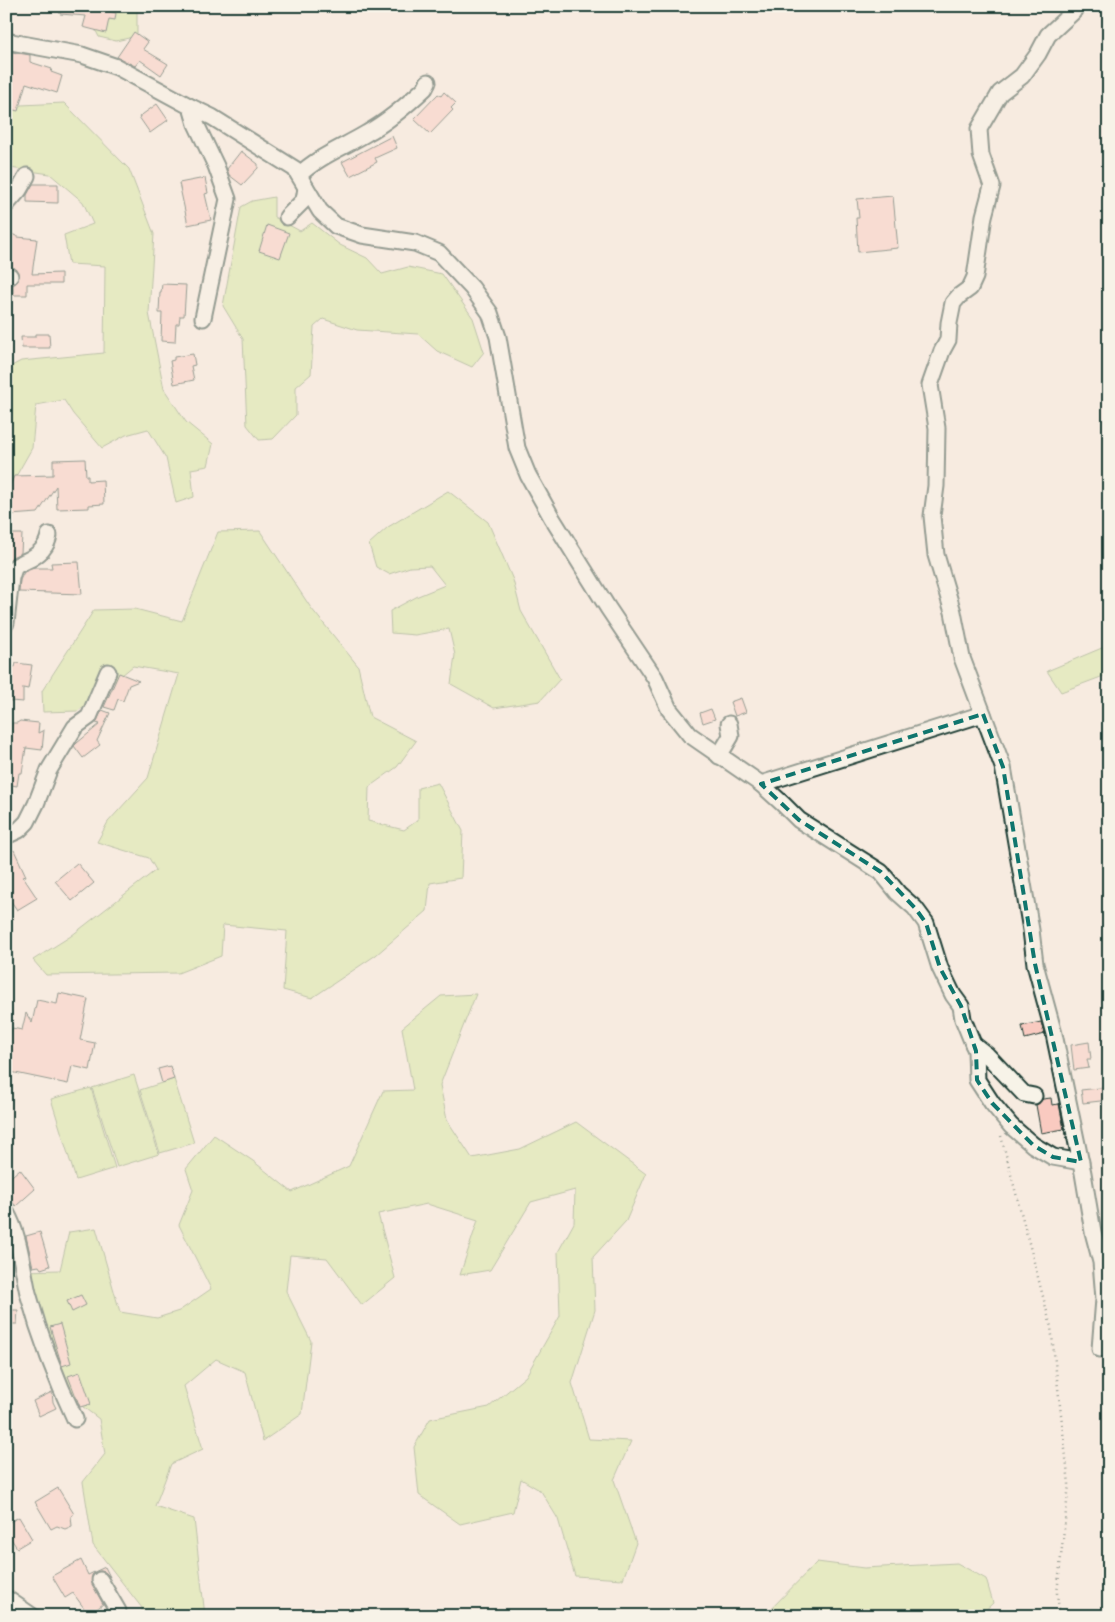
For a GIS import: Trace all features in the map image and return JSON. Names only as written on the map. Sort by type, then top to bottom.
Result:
[{"type":"street","points":[[1076,6],[1073,12],[1048,35],[1038,54],[1022,76],[1000,93],[979,128],[981,155],[992,186],[984,216],[975,277],[970,288],[959,296],[953,304],[948,340],[930,385],[937,428],[936,486],[932,516],[936,555],[953,612],[962,658],[1003,767],[1031,930],[1035,964],[1054,1034],[1101,1262],[1104,1299],[1100,1349]]},
{"type":"street","points":[[6,41],[82,55],[117,66],[212,117],[296,169],[320,211],[336,226],[362,235],[415,244],[439,253],[472,288],[490,313],[498,337],[517,448],[528,475],[578,561],[655,678],[669,709],[690,735],[761,784],[799,820],[881,872],[898,893],[915,908],[926,923],[940,968],[952,995],[961,1006],[976,1051],[977,1080],[992,1103],[1012,1126],[1033,1145],[1053,1157],[1081,1162]]},
{"type":"street","points":[[287,217],[304,200],[302,181],[310,165],[330,152],[367,134],[393,117],[425,88],[428,82]]},
{"type":"street","points":[[191,107],[196,124],[216,166],[228,199],[203,318]]},
{"type":"street","points":[[6,205],[19,190],[27,176]]},
{"type":"street","points":[[6,623],[13,571],[16,566],[43,550],[48,542],[49,535]]},
{"type":"street","points":[[6,837],[19,830],[27,822],[49,770],[76,728],[89,717],[108,672]]},
{"type":"street","points":[[761,784],[983,714]]},
{"type":"street","points":[[719,756],[731,736],[729,724]]},
{"type":"street","points":[[6,837],[23,838]]},
{"type":"street","points":[[973,1044],[987,1055],[1024,1094],[1034,1096]]},
{"type":"street","points":[[6,1212],[13,1227],[38,1328],[54,1372],[75,1419]]},
{"type":"street","points":[[100,1580],[118,1611],[118,1616]]},
{"type":"street","points":[[6,1598],[32,1616]]},
{"type":"path","points":[[1000,1131],[1052,1337],[1069,1484],[1057,1593],[1060,1616]]},
{"type":"highlighted area","points":[[983,714],[1003,767],[1035,964],[1081,1162],[1053,1157],[1033,1145],[992,1103],[977,1080],[976,1051],[961,1006],[940,968],[926,923],[915,908],[881,872],[799,820],[761,784]]},
{"type":"green space","points":[[88,6],[137,6],[137,36],[116,41],[99,37],[93,25]]},
{"type":"green space","points":[[64,103],[129,169],[154,234],[149,313],[164,389],[186,422],[213,444],[208,466],[191,469],[194,497],[176,503],[166,458],[148,429],[126,435],[102,448],[73,414],[64,400],[36,405],[32,448],[6,494],[6,369],[21,361],[104,353],[105,266],[69,264],[64,235],[93,224],[83,202],[50,174],[10,168],[6,173],[6,111],[21,105]]},
{"type":"green space","points":[[274,197],[274,217],[300,231],[312,223],[340,245],[367,258],[382,274],[408,267],[442,274],[473,318],[484,352],[472,367],[437,351],[418,334],[357,330],[323,319],[314,327],[311,374],[296,387],[296,415],[273,439],[259,440],[247,425],[243,339],[223,306],[241,207],[252,201]]},
{"type":"green space","points":[[448,491],[488,522],[513,580],[521,611],[560,679],[540,701],[494,708],[451,684],[455,655],[449,629],[415,635],[391,633],[390,611],[418,596],[445,585],[430,566],[410,567],[389,574],[376,567],[369,544],[388,527]]},
{"type":"green space","points":[[260,531],[311,608],[358,666],[370,717],[416,741],[397,767],[369,787],[368,821],[404,830],[418,820],[418,788],[438,783],[463,831],[461,878],[430,883],[427,911],[376,955],[312,998],[283,990],[287,931],[223,925],[221,956],[178,973],[46,975],[33,960],[71,936],[156,870],[149,858],[97,842],[108,822],[148,778],[179,674],[133,666],[78,711],[43,712],[42,691],[94,610],[135,609],[182,621],[218,532]]},
{"type":"green space","points":[[1109,645],[1109,674],[1061,692],[1047,671]]},
{"type":"green space","points":[[476,994],[440,1085],[447,1120],[472,1158],[520,1149],[576,1122],[646,1174],[626,1221],[593,1257],[595,1310],[572,1383],[589,1439],[631,1441],[614,1480],[636,1543],[623,1579],[575,1576],[558,1519],[541,1491],[521,1479],[513,1512],[460,1524],[419,1495],[414,1447],[430,1419],[489,1407],[526,1376],[560,1316],[558,1252],[574,1223],[575,1190],[531,1202],[490,1270],[460,1275],[478,1220],[427,1204],[378,1214],[395,1278],[362,1305],[327,1258],[290,1255],[286,1291],[311,1341],[302,1414],[263,1441],[245,1372],[216,1359],[184,1386],[203,1449],[171,1464],[155,1506],[194,1519],[205,1616],[142,1616],[142,1608],[93,1545],[83,1482],[105,1454],[99,1419],[62,1391],[23,1271],[60,1270],[69,1232],[96,1228],[120,1312],[157,1318],[179,1311],[211,1289],[179,1225],[193,1190],[186,1169],[214,1135],[253,1161],[292,1192],[349,1166],[383,1091],[413,1090],[402,1028],[441,996]]},
{"type":"green space","points":[[134,1075],[159,1154],[117,1167],[92,1088]]},
{"type":"green space","points":[[174,1079],[194,1143],[160,1153],[140,1090]]},
{"type":"green space","points":[[91,1088],[115,1168],[76,1180],[51,1099]]},
{"type":"green space","points":[[817,1562],[864,1568],[957,1563],[986,1579],[993,1603],[979,1616],[764,1616]]},
{"type":"building","points":[[60,6],[89,6],[116,13],[115,20],[109,19],[106,33],[83,27],[86,16],[60,14]]},
{"type":"building","points":[[134,32],[148,42],[143,49],[168,64],[161,75],[140,60],[135,66],[117,57]]},
{"type":"building","points":[[6,51],[30,55],[30,62],[52,69],[51,72],[62,76],[57,93],[26,83],[18,111],[6,108]]},
{"type":"building","points":[[444,92],[456,103],[451,108],[453,110],[430,134],[414,119],[438,94],[441,96]]},
{"type":"building","points":[[157,104],[168,120],[150,133],[139,117]]},
{"type":"building","points":[[392,136],[397,148],[375,158],[377,162],[350,176],[342,162]]},
{"type":"building","points":[[241,151],[258,164],[258,168],[242,185],[229,175],[227,169]]},
{"type":"building","points":[[205,178],[208,193],[205,194],[211,220],[188,225],[179,183]]},
{"type":"building","points":[[33,184],[58,184],[58,203],[27,202],[27,195]]},
{"type":"building","points":[[893,196],[898,248],[858,252],[856,218],[859,218],[857,199]]},
{"type":"building","points":[[267,225],[289,233],[280,258],[259,251]]},
{"type":"building","points":[[6,231],[18,237],[37,239],[32,274],[61,273],[61,284],[27,284],[27,295],[13,295],[13,285],[18,281],[19,276],[15,268],[6,267]]},
{"type":"building","points":[[162,284],[186,285],[184,316],[180,316],[179,324],[176,324],[175,342],[161,341],[162,313],[159,313]]},
{"type":"building","points":[[35,334],[49,334],[50,348],[22,348],[21,337],[35,337]]},
{"type":"building","points":[[193,354],[195,365],[191,366],[194,380],[174,384],[170,361],[174,360],[174,357]]},
{"type":"building","points":[[85,459],[88,481],[103,480],[104,504],[89,505],[89,508],[57,509],[56,486],[38,513],[10,515],[9,488],[14,476],[53,475],[53,460]]},
{"type":"building","points":[[6,534],[22,534],[21,553],[12,557],[6,563]]},
{"type":"building","points":[[79,562],[82,594],[19,592],[20,580],[24,572],[34,568],[52,568],[51,563]]},
{"type":"building","points":[[16,663],[32,665],[28,689],[23,688],[23,702],[10,701],[11,686],[6,686],[6,665],[15,667]]},
{"type":"building","points":[[119,673],[139,681],[129,685],[123,701],[118,699],[114,710],[104,707]]},
{"type":"building","points":[[741,698],[746,712],[735,716],[730,702]]},
{"type":"building","points":[[711,709],[715,719],[703,723],[700,713]]},
{"type":"building","points":[[102,710],[110,713],[97,741],[100,745],[83,758],[74,746],[100,724],[96,723]]},
{"type":"building","points":[[20,721],[39,723],[38,733],[44,730],[42,750],[26,748],[22,773],[19,773],[17,786],[6,784],[6,753],[9,754],[12,723]]},
{"type":"building","points":[[14,850],[26,876],[23,877],[37,898],[17,910],[6,894],[6,854]]},
{"type":"building","points":[[77,863],[94,883],[72,901],[55,881]]},
{"type":"building","points":[[59,993],[88,999],[80,1040],[95,1043],[90,1070],[72,1066],[68,1084],[6,1071],[6,1037],[10,1038],[12,1028],[22,1030],[26,1013],[32,1023],[37,1000],[57,1004]]},
{"type":"building","points":[[1041,1022],[1044,1034],[1025,1039],[1022,1026]]},
{"type":"building","points":[[1089,1042],[1091,1059],[1087,1059],[1089,1068],[1074,1070],[1071,1045]]},
{"type":"building","points":[[170,1066],[174,1079],[162,1083],[158,1069]]},
{"type":"building","points":[[1109,1087],[1109,1100],[1083,1103],[1081,1090]]},
{"type":"building","points":[[1051,1098],[1052,1105],[1059,1104],[1064,1129],[1041,1133],[1036,1105],[1043,1099]]},
{"type":"building","points":[[20,1169],[35,1189],[16,1206],[6,1195],[6,1181]]},
{"type":"building","points":[[40,1232],[50,1266],[41,1269],[39,1266],[33,1267],[26,1236]]},
{"type":"building","points":[[81,1295],[86,1305],[72,1312],[67,1301]]},
{"type":"building","points":[[6,1310],[18,1310],[17,1324],[6,1324]]},
{"type":"building","points":[[60,1324],[71,1363],[62,1366],[50,1327]]},
{"type":"building","points":[[80,1372],[91,1404],[80,1407],[68,1376]]},
{"type":"building","points":[[52,1392],[56,1408],[39,1416],[33,1401]]},
{"type":"building","points":[[58,1488],[74,1514],[71,1516],[72,1526],[65,1529],[57,1526],[51,1529],[35,1502]]},
{"type":"building","points":[[19,1517],[32,1539],[17,1548],[6,1531],[6,1524]]},
{"type":"building","points":[[81,1560],[88,1575],[105,1567],[110,1577],[105,1572],[100,1571],[92,1575],[92,1584],[103,1604],[89,1615],[73,1593],[65,1598],[52,1576]]}]
